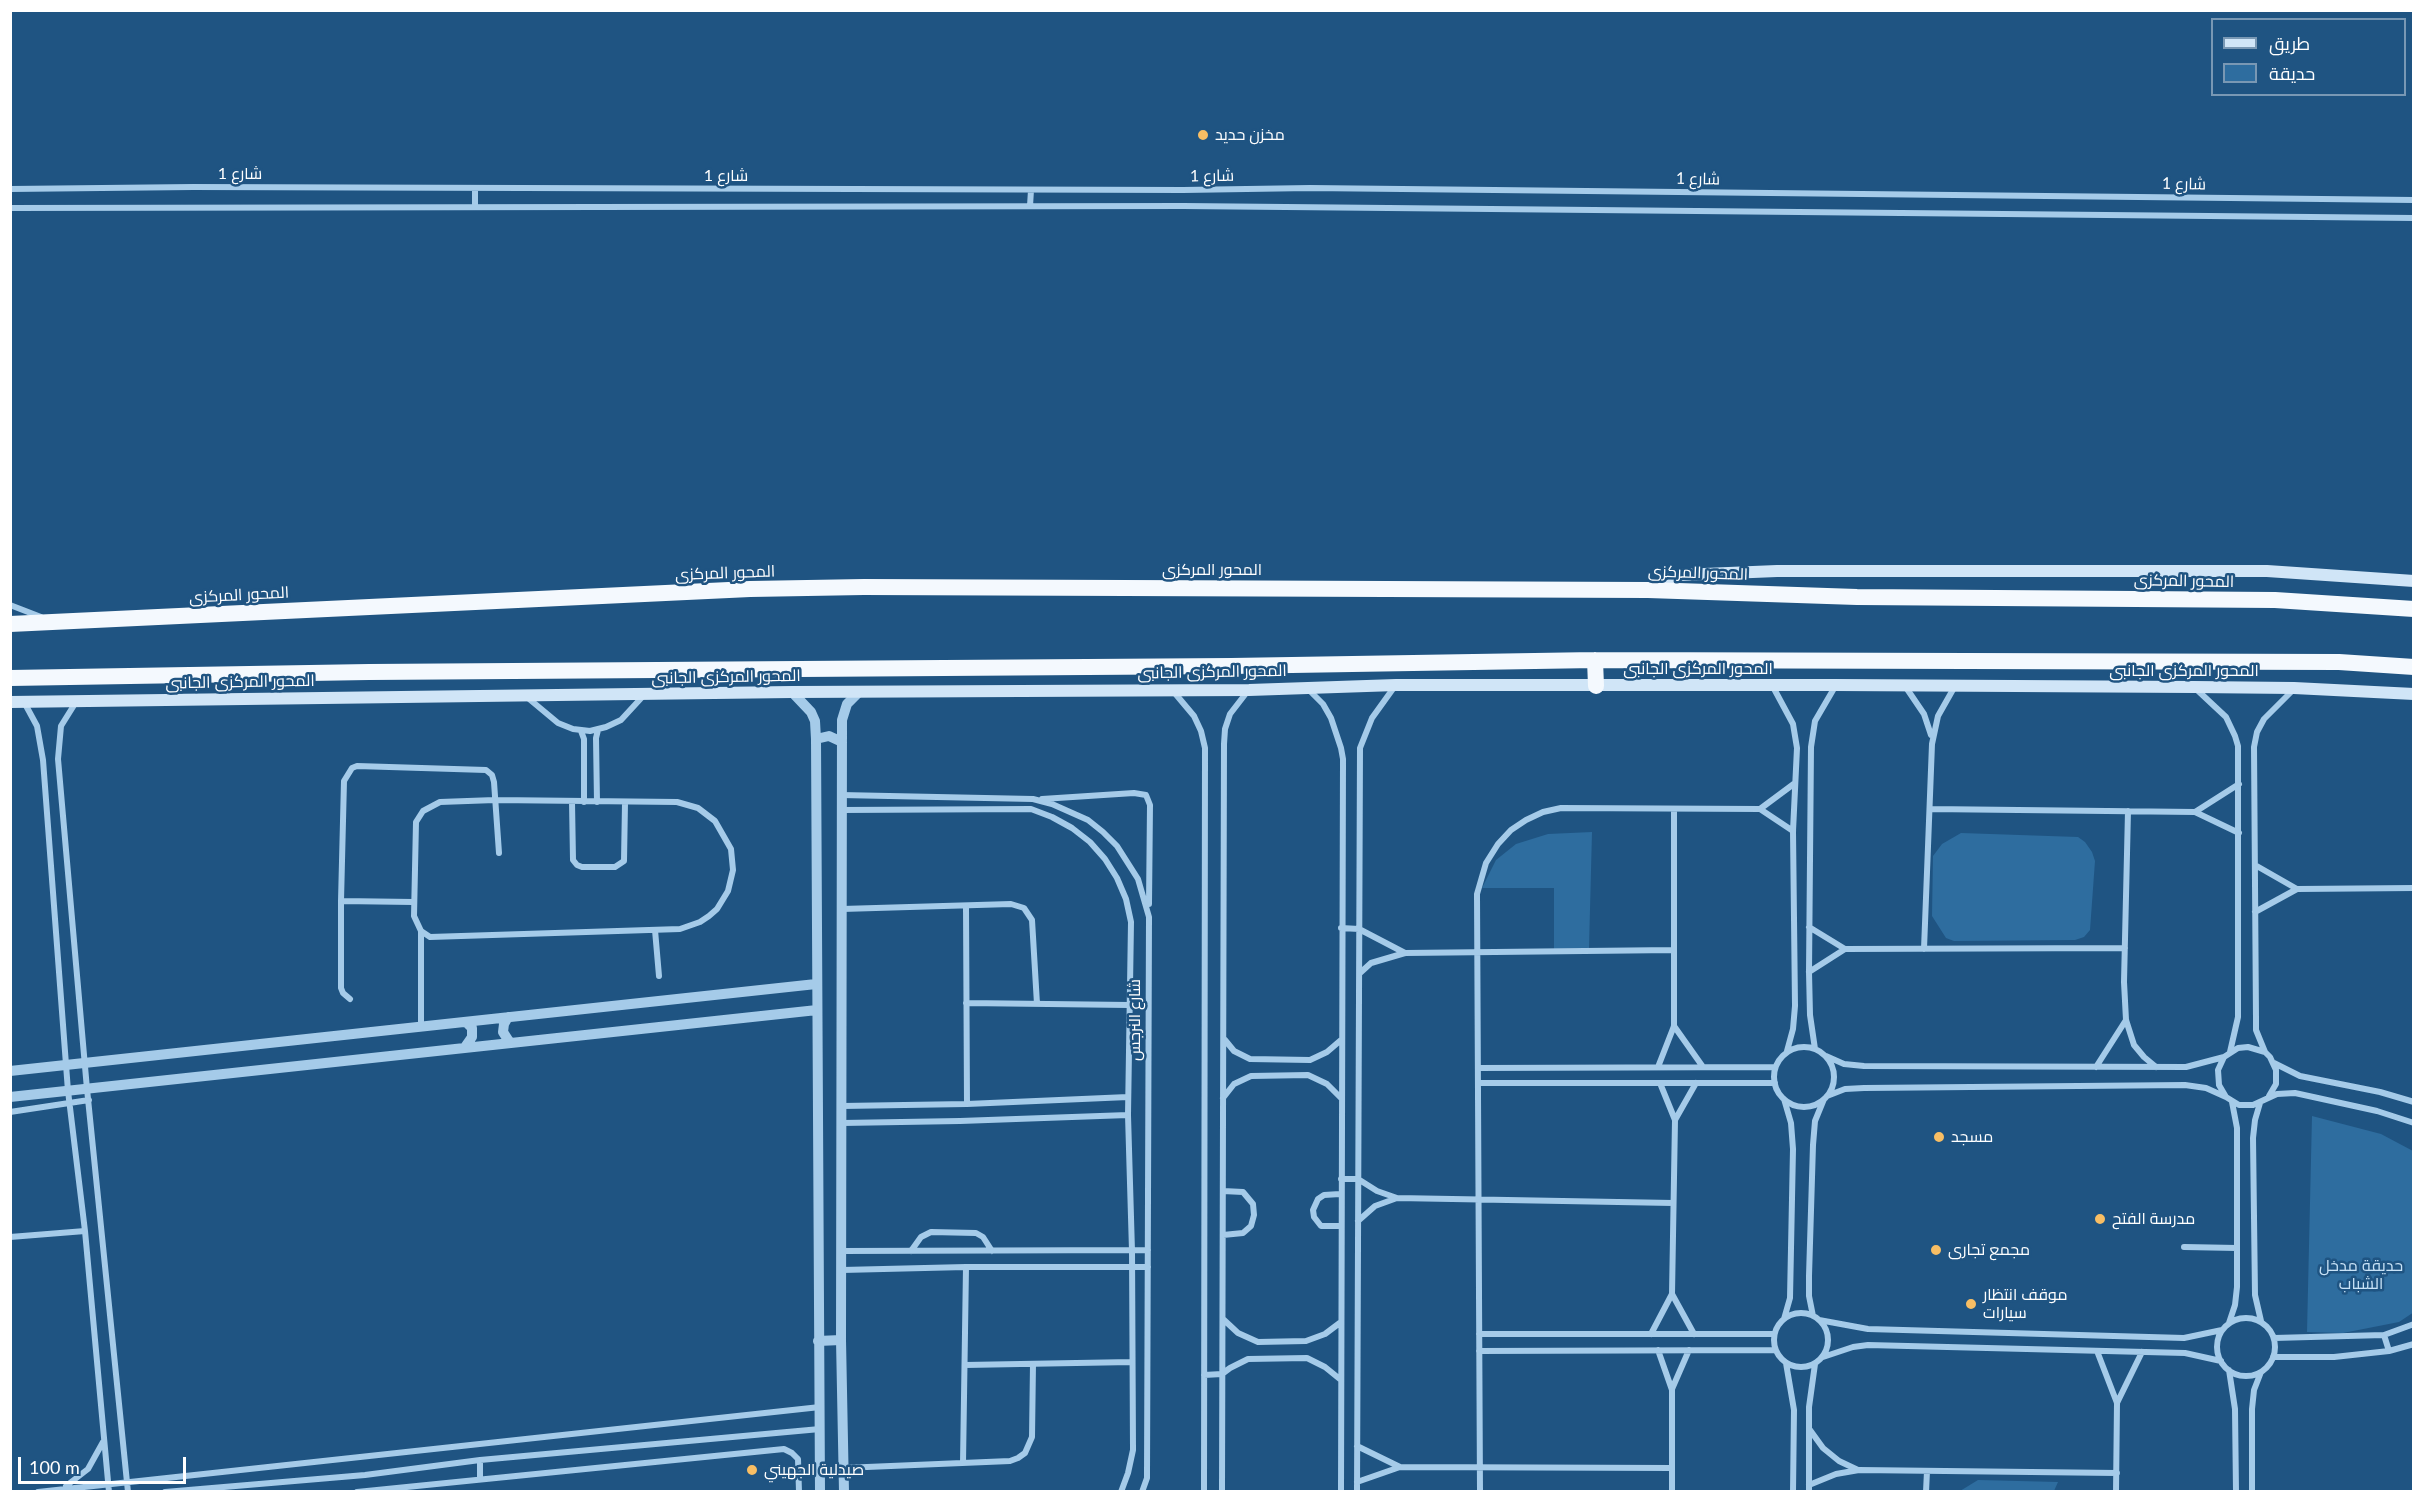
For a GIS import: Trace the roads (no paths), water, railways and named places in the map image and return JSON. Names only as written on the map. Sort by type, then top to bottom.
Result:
[{"type":"highway","name":"المحور المركزى","points":[[10,624],[762,589],[900,587],[1648,590],[1857,597],[2275,600],[2414,609]]},
{"type":"highway","points":[[1595,660],[1596,686]]},
{"type":"highway","points":[[10,678],[369,672],[1231,666],[1595,660],[2338,662],[2414,667]]},
{"type":"main road","points":[[1648,590],[1663,580],[1680,575],[1778,571],[2267,571],[2414,581]]},
{"type":"main road","name":"المحور المركزى الجانبى","points":[[10,702],[792,692],[1249,690],[1396,685],[1836,684],[2194,687],[2294,688],[2414,694]]},
{"type":"street","name":"شارع 1","points":[[10,189],[1310,188],[2414,200]]},
{"type":"street","points":[[475,189],[475,207]]},
{"type":"street","points":[[1030,206],[1031,190]]},
{"type":"street","name":"شارع 1","points":[[10,208],[1030,206],[2414,218]]},
{"type":"street","points":[[10,605],[55,622]]},
{"type":"street","points":[[1815,1049],[1810,1015],[1809,972],[1812,732],[1815,721],[1836,684]]},
{"type":"street","points":[[1357,1491],[1360,748],[1372,718],[1396,685]]},
{"type":"street","points":[[1771,685],[1793,724],[1797,748],[1794,831],[1795,1006],[1793,1029],[1787,1052],[1775,1066],[1775,1083],[1778,1093],[1784,1099],[1799,1107],[1808,1107],[1845,1089],[2185,1084],[2206,1088],[2246,1106],[2260,1103],[2269,1096],[2276,1084],[2274,1063]]},
{"type":"street","points":[[1905,686],[1924,714],[1932,744]]},
{"type":"street","points":[[1924,949],[1932,744],[1938,716],[1955,686]]},
{"type":"street","points":[[1305,687],[1323,704],[1331,718],[1341,748],[1341,1491]]},
{"type":"street","points":[[2194,687],[2219,710],[2231,726],[2238,746],[2238,1017],[2230,1052]]},
{"type":"street","points":[[2294,688],[2264,719],[2254,747],[2256,1030],[2265,1052],[2282,1069],[2300,1076],[2380,1092],[2414,1102]]},
{"type":"street","points":[[1170,689],[1194,716],[1202,731],[1205,748],[1204,1491]]},
{"type":"street","points":[[1222,1491],[1225,736],[1230,714],[1249,690]]},
{"type":"street","points":[[792,692],[811,712],[816,739],[820,1491]]},
{"type":"street","points":[[844,1491],[841,1340],[841,795],[844,712],[852,697],[859,692]]},
{"type":"street","points":[[525,695],[558,723],[581,730],[598,730],[621,720],[645,694]]},
{"type":"street","points":[[78,700],[61,726],[58,759],[85,1063],[128,1491]]},
{"type":"street","points":[[24,702],[37,726],[43,760],[68,1091],[85,1231],[109,1491]]},
{"type":"street","points":[[581,730],[584,750],[584,802]]},
{"type":"street","points":[[597,802],[596,738],[598,730]]},
{"type":"street","points":[[816,739],[829,736],[842,742]]},
{"type":"street","points":[[43,760],[58,759]]},
{"type":"street","points":[[350,999],[341,988],[341,901],[344,781],[352,768],[357,766],[483,769],[489,772],[493,778],[499,853]]},
{"type":"street","points":[[1760,809],[1795,783]]},
{"type":"street","points":[[2195,812],[2239,784]]},
{"type":"street","points":[[1033,799],[1134,793],[1146,795],[1150,805],[1149,917]]},
{"type":"street","name":"شارع النرجس","points":[[841,795],[1033,799],[1052,804],[1079,815],[1103,832],[1117,846],[1138,879],[1149,917],[1148,1478],[1142,1491]]},
{"type":"street","points":[[495,800],[597,802],[677,802],[698,808],[715,821],[722,829],[731,849],[733,870],[728,891],[717,909],[690,927],[655,930],[441,938],[430,937],[421,931],[415,921],[413,902],[414,828],[423,811],[440,802],[495,800]]},
{"type":"street","points":[[572,802],[573,860],[577,866],[582,867],[615,867],[624,861],[626,803]]},
{"type":"street","points":[[1658,1067],[1674,1026],[1674,808]]},
{"type":"street","points":[[1480,1491],[1477,894],[1481,876],[1492,852],[1511,830],[1526,820],[1552,809],[1760,809],[1794,831]]},
{"type":"street","points":[[1930,809],[2195,812],[2239,833]]},
{"type":"street","name":"شارع النرجس","points":[[841,810],[1031,810],[1052,817],[1072,828],[1090,842],[1105,859],[1126,899],[1131,922],[1128,1115],[1132,1251],[1132,1450],[1128,1473],[1121,1491]]},
{"type":"street","points":[[2128,811],[2126,1020],[2134,1045],[2156,1067]]},
{"type":"street","points":[[2254,865],[2297,889]]},
{"type":"street","points":[[2255,912],[2297,889],[2414,888]]},
{"type":"street","points":[[341,901],[413,902]]},
{"type":"street","points":[[842,909],[1018,905],[1029,913],[1032,920],[1037,1004]]},
{"type":"street","points":[[966,906],[967,1104]]},
{"type":"street","points":[[1809,927],[1845,949],[2125,948]]},
{"type":"street","points":[[1341,928],[1359,929],[1405,953]]},
{"type":"street","points":[[655,930],[659,976]]},
{"type":"street","points":[[421,931],[421,1027]]},
{"type":"street","points":[[1809,972],[1845,949]]},
{"type":"street","points":[[1359,974],[1371,963],[1405,953],[1674,950]]},
{"type":"street","points":[[10,1071],[816,984]]},
{"type":"street","points":[[966,1003],[1130,1005]]},
{"type":"street","points":[[10,1097],[68,1091],[88,1094],[465,1047],[817,1011]]},
{"type":"street","points":[[508,1017],[503,1032],[510,1043]]},
{"type":"street","points":[[2096,1067],[2126,1020]]},
{"type":"street","points":[[465,1047],[472,1037],[472,1028],[466,1022]]},
{"type":"street","points":[[1674,1026],[1703,1067]]},
{"type":"street","points":[[1224,1036],[1233,1051],[1250,1059],[1310,1060],[1327,1052],[1342,1040]]},
{"type":"street","points":[[1787,1052],[1806,1047],[1815,1049],[1844,1064],[1864,1066],[2096,1067],[2196,1066],[2247,1047],[2265,1052]]},
{"type":"street","points":[[1822,1357],[1828,1341],[1826,1329],[1816,1318],[1809,1296],[1809,1276],[1815,1121],[1834,1080],[1833,1071],[1826,1056]]},
{"type":"street","points":[[2224,1057],[2218,1070],[2218,1078],[2222,1091],[2229,1099],[2237,1128],[2236,1296],[2229,1323]]},
{"type":"street","points":[[1478,1068],[1775,1066]]},
{"type":"street","points":[[1223,1098],[1234,1084],[1251,1076],[1308,1075],[1327,1084],[1341,1098]]},
{"type":"street","points":[[1478,1083],[1775,1083]]},
{"type":"street","points":[[1651,1334],[1672,1294],[1675,1120],[1660,1083]]},
{"type":"street","points":[[1675,1120],[1696,1083]]},
{"type":"street","points":[[2269,1096],[2286,1092],[2295,1093],[2376,1111],[2414,1123]]},
{"type":"street","points":[[10,1112],[70,1103],[88,1094]]},
{"type":"street","points":[[842,1106],[967,1104],[1128,1096]]},
{"type":"street","points":[[1784,1099],[1791,1123],[1793,1149],[1791,1287],[1784,1319],[1774,1334],[1775,1350],[1786,1364],[1794,1410],[1793,1491]]},
{"type":"street","points":[[2252,1491],[2254,1390],[2260,1372],[2274,1357],[2274,1338],[2261,1321],[2255,1294],[2253,1138],[2254,1120],[2260,1103]]},
{"type":"street","points":[[842,1123],[1128,1115]]},
{"type":"street","points":[[1341,1179],[1358,1179],[1377,1191],[1397,1198],[1673,1203]]},
{"type":"street","points":[[1223,1191],[1243,1192],[1251,1199],[1254,1215],[1251,1226],[1243,1233],[1223,1235]]},
{"type":"street","points":[[1340,1194],[1318,1199],[1313,1210],[1314,1217],[1321,1226],[1341,1226]]},
{"type":"street","points":[[1358,1221],[1375,1206],[1397,1198]]},
{"type":"street","points":[[10,1237],[85,1231]]},
{"type":"street","points":[[911,1251],[921,1237],[931,1232],[976,1233],[983,1237],[992,1251]]},
{"type":"street","points":[[2184,1247],[2237,1248]]},
{"type":"street","points":[[842,1251],[1148,1250]]},
{"type":"street","points":[[963,1463],[966,1267]]},
{"type":"street","points":[[842,1270],[1148,1267]]},
{"type":"street","points":[[1672,1294],[1694,1334]]},
{"type":"street","points":[[1784,1319],[1798,1313],[1868,1329],[2184,1338],[2222,1330]]},
{"type":"street","points":[[2260,1372],[2248,1376],[2229,1370],[2221,1361],[2218,1349],[2222,1330],[2229,1323],[2248,1317],[2261,1321]]},
{"type":"street","points":[[1223,1319],[1239,1334],[1258,1342],[1306,1341],[1325,1334],[1341,1322]]},
{"type":"street","points":[[2274,1338],[2384,1335],[2414,1324]]},
{"type":"street","points":[[1479,1334],[1774,1334]]},
{"type":"street","points":[[2384,1335],[2389,1351]]},
{"type":"street","points":[[818,1341],[841,1340]]},
{"type":"street","points":[[2274,1357],[2334,1357],[2389,1351],[2414,1344]]},
{"type":"street","points":[[1786,1364],[1800,1368],[1815,1364],[1822,1357],[1837,1351],[1868,1345],[2185,1353],[2221,1361]]},
{"type":"street","points":[[1479,1350],[1775,1350]]},
{"type":"street","points":[[1658,1350],[1672,1390],[1672,1491]]},
{"type":"street","points":[[1672,1390],[1689,1350]]},
{"type":"street","points":[[2097,1351],[2117,1403],[2116,1491]]},
{"type":"street","points":[[2117,1403],[2142,1352]]},
{"type":"street","points":[[1204,1375],[1222,1374],[1248,1359],[1307,1358],[1325,1367],[1341,1380]]},
{"type":"street","points":[[965,1365],[1132,1362]]},
{"type":"street","points":[[843,1468],[1010,1461],[1025,1453],[1032,1437],[1033,1364]]},
{"type":"street","points":[[1815,1364],[1809,1407],[1809,1488],[1836,1474],[1859,1470],[2117,1473]]},
{"type":"street","points":[[2229,1370],[2235,1409],[2236,1491]]},
{"type":"street","points":[[38,1491],[820,1407]]},
{"type":"street","points":[[165,1491],[232,1488],[365,1475],[480,1460],[820,1429]]},
{"type":"street","points":[[1810,1430],[1823,1448],[1839,1461],[1859,1470]]},
{"type":"street","points":[[61,1489],[88,1469],[104,1439]]},
{"type":"street","points":[[1357,1446],[1400,1467]]},
{"type":"street","points":[[357,1491],[784,1449],[798,1459],[799,1491]]},
{"type":"street","points":[[480,1460],[480,1479]]},
{"type":"street","points":[[1357,1482],[1400,1467],[1672,1468]]},
{"type":"street","points":[[1926,1491],[1927,1471]]},
{"type":"street","points":[[1148,1478],[1148,1491]]},
{"type":"street","points":[[411,1491],[417,1485]]},
{"type":"place","name":"مخزن حديد","points":[[1203,135]]},
{"type":"place","name":"مسجد","points":[[1939,1137]]},
{"type":"place","name":"مدرسة الفتح","points":[[2100,1219]]},
{"type":"place","name":"مجمع تجارى","points":[[1936,1250]]},
{"type":"place","name":"موقف انتظار سيارات","points":[[1971,1304]]},
{"type":"place","name":"صيدلية الجهيني","points":[[752,1470]]},
{"type":"park label","name":"حديقة مدخل الشباب","points":[[2361,1275]]}]
